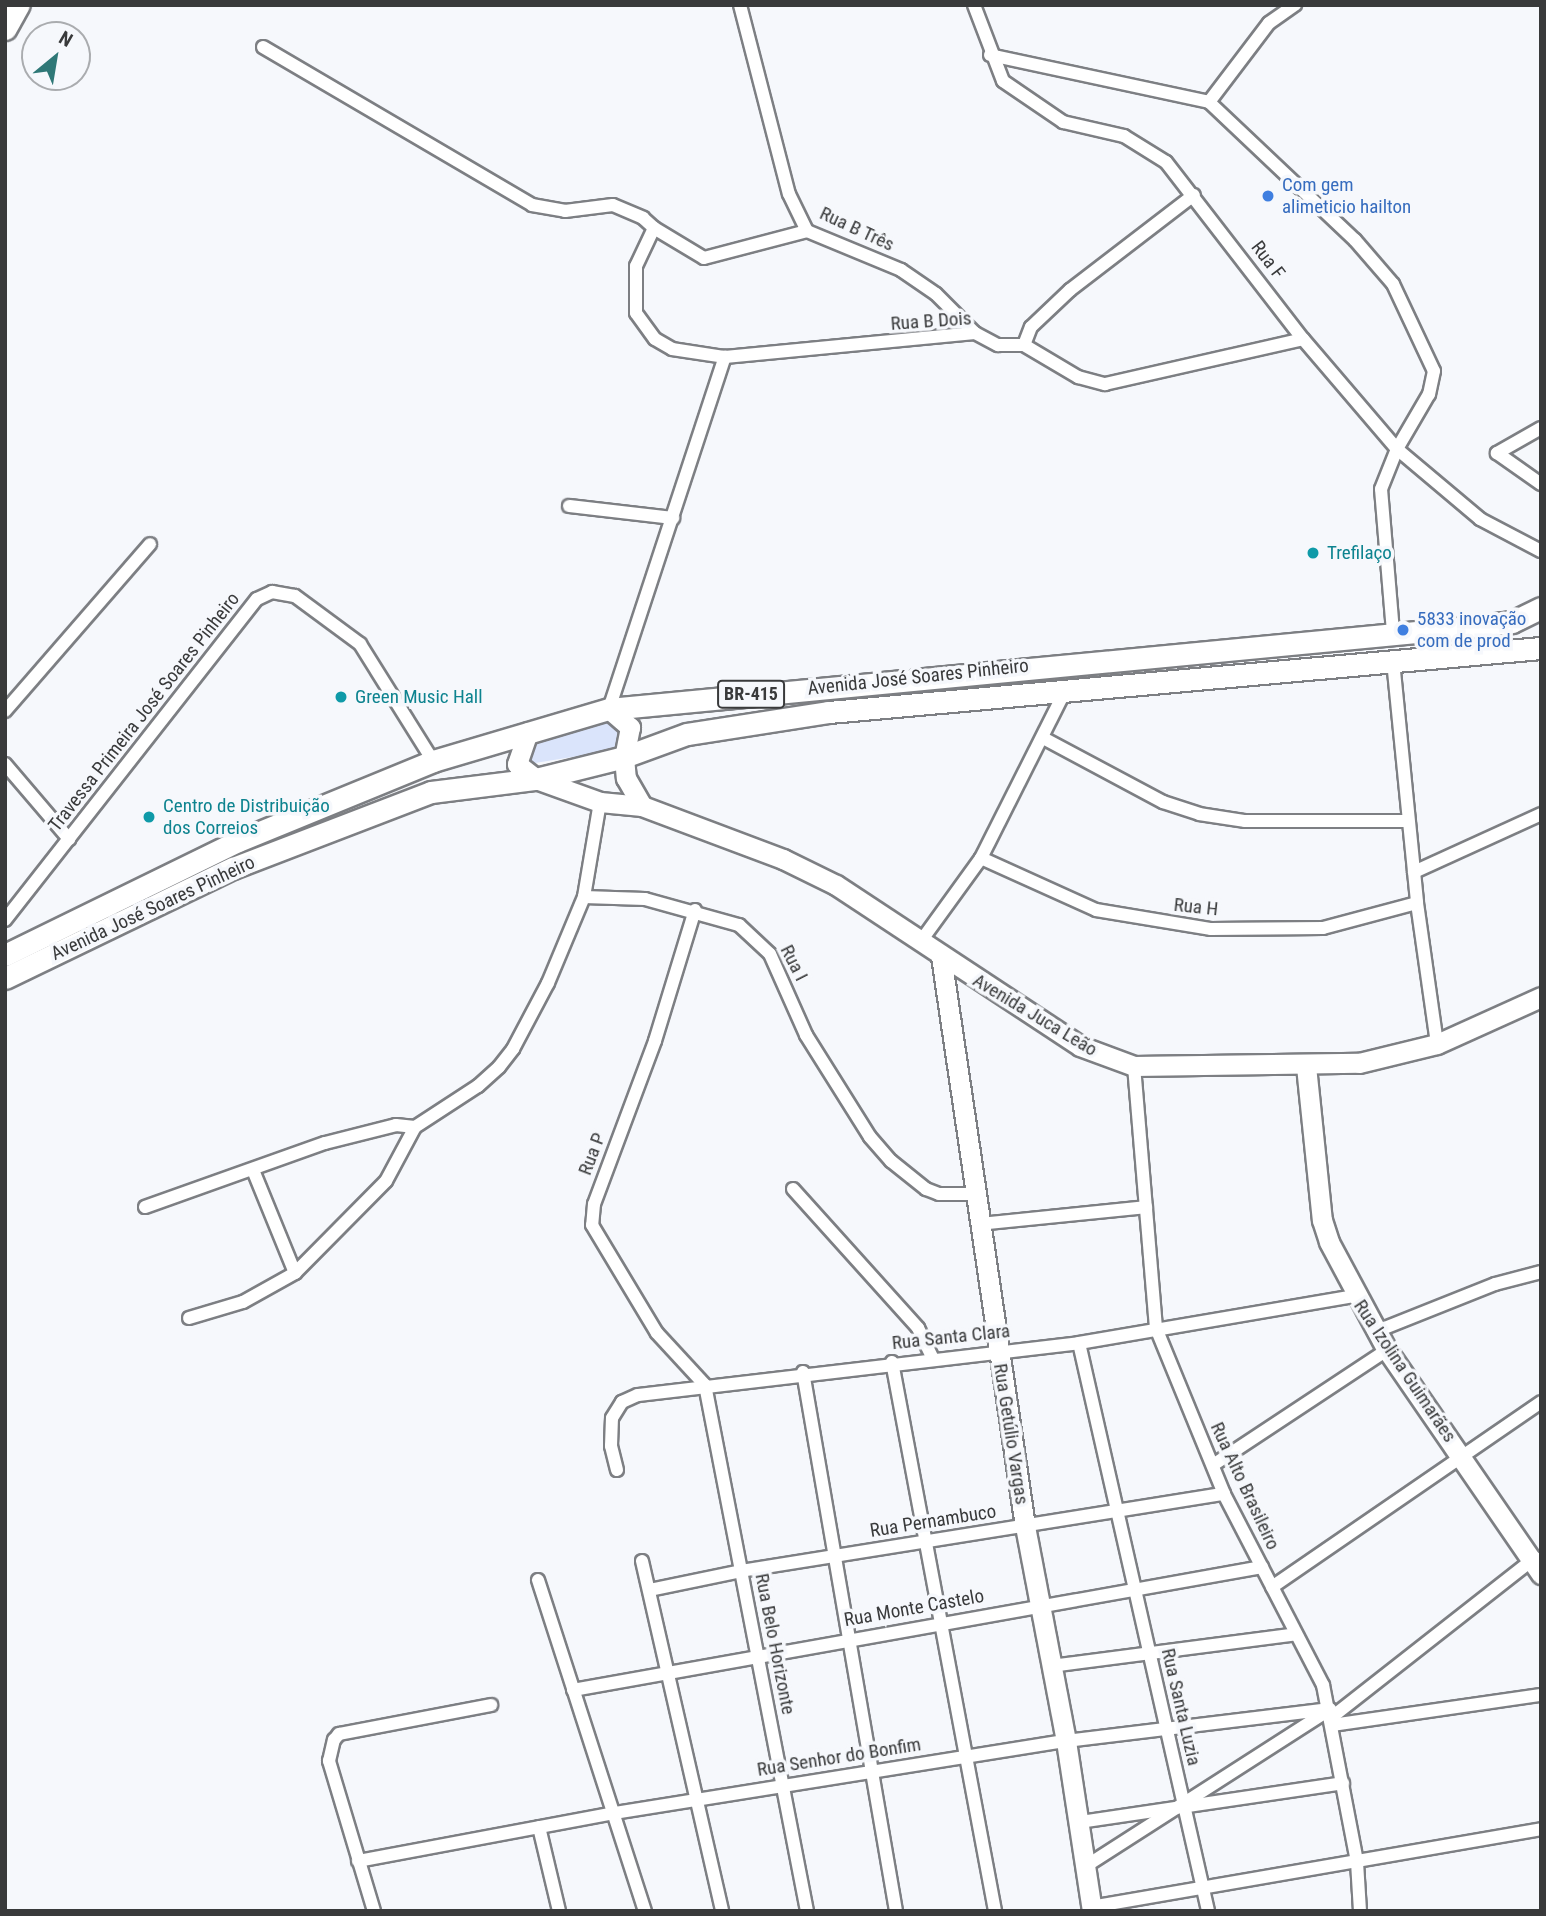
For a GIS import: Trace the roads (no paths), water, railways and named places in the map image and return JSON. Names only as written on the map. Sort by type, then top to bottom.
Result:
[{"type":"highway","points":[[5,28],[18,5]]},
{"type":"main road","name":"Avenida José Soares Pinheiro","points":[[5,955],[226,846],[433,761],[609,709],[1512,622],[1541,608]]},
{"type":"main road","name":"Avenida José Soares Pinheiro","points":[[5,978],[233,868],[431,792],[467,784],[536,779],[624,757],[687,734],[829,712],[1541,648]]},
{"type":"main road","points":[[609,709],[630,727],[624,757],[630,790],[642,806]]},
{"type":"main road","points":[[528,732],[517,764],[536,779]]},
{"type":"main road","name":"Avenida Juca Leão","points":[[536,779],[600,802],[642,806],[783,859],[836,885],[1080,1046],[1133,1066],[1307,1066],[1359,1063],[1437,1044],[1541,997]]},
{"type":"main road","name":"Rua Getúlio Vargas","points":[[941,956],[1025,1526],[1080,1822],[1091,1909]]},
{"type":"main road","name":"Rua Izolina Guimarães","points":[[1307,1066],[1322,1220],[1355,1296],[1387,1350],[1537,1563]]},
{"type":"street","name":"Rua B Três","points":[[740,5],[789,194],[807,230],[901,270],[936,294],[975,333]]},
{"type":"street","name":"Rua F","points":[[974,5],[990,55],[1003,81],[1023,99],[1063,122],[1145,145],[1194,195],[1303,339],[1397,449],[1480,519],[1541,551]]},
{"type":"street","points":[[1209,102],[1269,23],[1295,5]]},
{"type":"street","points":[[263,47],[532,205],[565,211],[613,205],[704,258],[807,230]]},
{"type":"street","points":[[990,55],[1209,102],[1365,250],[1410,313],[1434,378],[1414,427],[1397,449],[1381,489],[1394,634]]},
{"type":"street","points":[[1024,345],[1031,327],[1070,290],[1194,195]]},
{"type":"street","name":"Rua B Dois","points":[[654,228],[636,266],[633,293],[636,313],[655,339],[672,349],[725,357],[975,333],[998,345],[1024,345],[1078,377],[1105,384],[1303,339]]},
{"type":"street","points":[[609,709],[725,357]]},
{"type":"street","points":[[1541,428],[1497,453],[1541,484]]},
{"type":"street","points":[[569,506],[673,518]]},
{"type":"street","points":[[5,710],[150,544]]},
{"type":"street","name":"Travessa Primeira José Soares Pinheiro","points":[[5,920],[257,599],[272,592],[295,596],[360,644],[433,761]]},
{"type":"street","points":[[1393,661],[1417,903],[1437,1044]]},
{"type":"street","points":[[921,941],[981,859],[1045,739],[1065,691]]},
{"type":"street","points":[[1045,739],[1163,802],[1212,817],[1408,821]]},
{"type":"street","points":[[5,764],[69,839]]},
{"type":"street","points":[[189,1318],[243,1301],[295,1273],[386,1181],[415,1127],[478,1086],[513,1049],[548,983],[584,897],[600,802]]},
{"type":"street","points":[[1414,872],[1541,814]]},
{"type":"street","name":"Rua H","points":[[981,859],[1096,910],[1211,929],[1323,928],[1417,903]]},
{"type":"street","name":"Rua I","points":[[584,897],[645,899],[695,910],[739,925],[770,954],[806,1035],[870,1138],[891,1161],[926,1189],[939,1194],[975,1194]]},
{"type":"street","name":"Rua P","points":[[695,910],[655,1041],[594,1204],[592,1225],[657,1333],[705,1385]]},
{"type":"street","name":"Rua Alto Brasileiro","points":[[1133,1066],[1156,1328],[1224,1494],[1317,1670],[1331,1717],[1357,1861],[1360,1911]]},
{"type":"street","points":[[145,1207],[325,1143],[396,1125],[415,1127]]},
{"type":"street","points":[[253,1170],[295,1273]]},
{"type":"street","points":[[793,1189],[918,1328],[932,1357]]},
{"type":"street","points":[[979,1224],[1146,1207]]},
{"type":"street","points":[[1377,1331],[1495,1284],[1541,1272]]},
{"type":"street","name":"Rua Santa Clara","points":[[617,1470],[610,1432],[622,1402],[663,1390],[1079,1342],[1355,1296]]},
{"type":"street","name":"Rua Santa Luzia","points":[[1079,1342],[1208,1911]]},
{"type":"street","points":[[1213,1465],[1387,1350]]},
{"type":"street","points":[[892,1362],[995,1911]]},
{"type":"street","points":[[803,1372],[895,1911]]},
{"type":"street","name":"Rua Belo Horizonte","points":[[705,1385],[807,1911]]},
{"type":"street","points":[[1272,1587],[1541,1402]]},
{"type":"street","name":"Rua Pernambuco","points":[[650,1590],[741,1571],[1224,1494]]},
{"type":"street","points":[[642,1561],[722,1911]]},
{"type":"street","points":[[1086,1866],[1331,1717],[1537,1563]]},
{"type":"street","name":"Rua Monte Castelo","points":[[573,1690],[941,1622],[1262,1567]]},
{"type":"street","points":[[538,1580],[645,1911]]},
{"type":"street","points":[[1051,1666],[1296,1634]]},
{"type":"street","name":"Rua Senhor do Bonfim","points":[[358,1861],[615,1812],[1166,1726],[1331,1717],[1541,1695]]},
{"type":"street","points":[[374,1911],[329,1761],[331,1747],[340,1734],[491,1705]]},
{"type":"street","points":[[1080,1822],[1343,1783]]},
{"type":"street","points":[[539,1827],[560,1911]]},
{"type":"street","points":[[1091,1909],[1541,1829]]},
{"type":"place","name":"Com gem alimeticio hailton","points":[[1268,196]]},
{"type":"place","name":"Trefilaço","points":[[1313,553]]},
{"type":"place","name":"5833 inovação com de prod","points":[[1403,630]]},
{"type":"place","name":"Green Music Hall","points":[[341,697]]},
{"type":"place","name":"Centro de Distribuição dos Correios","points":[[149,817]]}]
